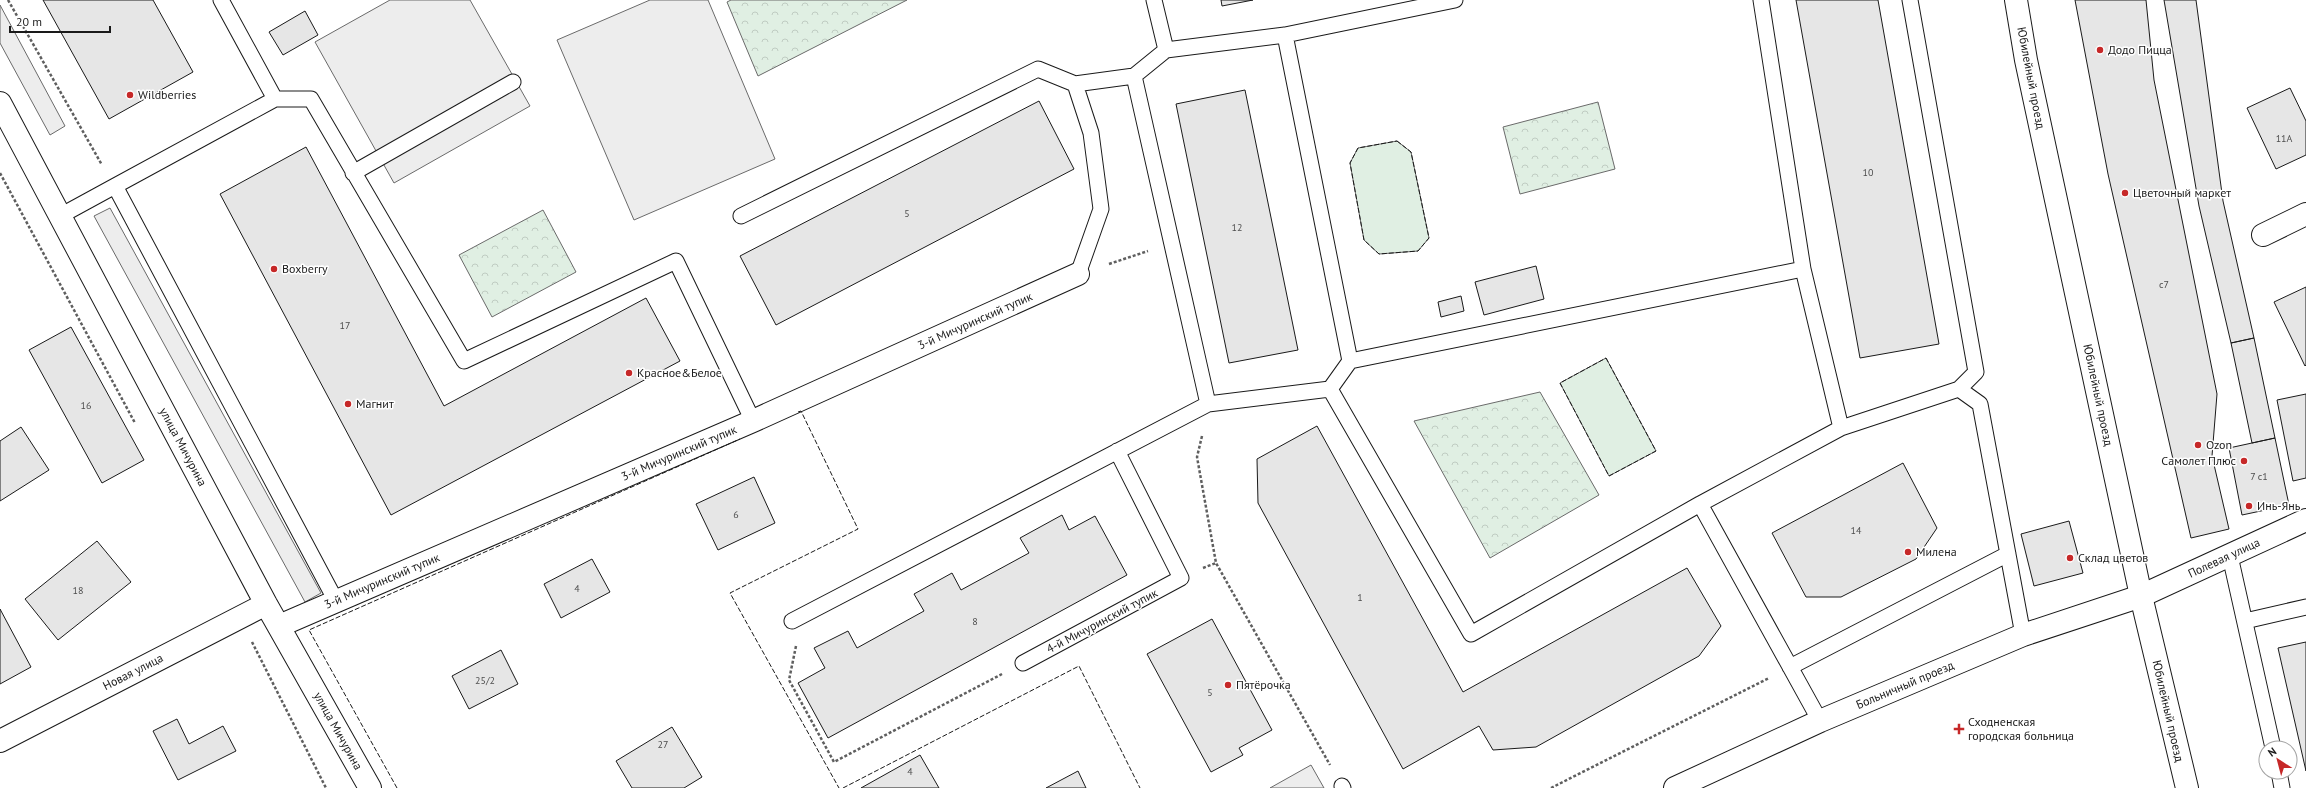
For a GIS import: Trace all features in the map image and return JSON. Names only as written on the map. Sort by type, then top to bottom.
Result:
[{"type":"street","name":"Юбилейный проезд","points":[[2016,0],[2026,60],[2141,596],[2187,788]]},
{"type":"street","name":"улица Мичурина","points":[[0,103],[266,604],[370,788]]},
{"type":"street","points":[[2263,235],[2306,214]]},
{"type":"street","name":"3-й Мичуринский тупик","points":[[279,626],[753,421],[1078,274]]},
{"type":"street","name":"Полевая улица","points":[[2141,596],[2306,520]]},
{"type":"street","name":"Больничный проезд","points":[[1674,788],[1820,721],[2023,635],[2141,596]]},
{"type":"street","name":"Новая улица","points":[[0,741],[266,604]]},
{"type":"lane","points":[[221,0],[275,99]]},
{"type":"lane","points":[[1154,0],[1166,50]]},
{"type":"lane","points":[[741,216],[1038,69],[1075,84],[1134,76],[1166,50],[1285,35],[1455,0]]},
{"type":"lane","points":[[1761,0],[1803,269],[1841,428]]},
{"type":"lane","points":[[1330,389],[1471,634],[1700,504],[1841,428],[1959,389],[1976,372],[1910,0]]},
{"type":"lane","points":[[1285,35],[1350,361]]},
{"type":"lane","points":[[1134,76],[1208,404]]},
{"type":"lane","points":[[353,172],[513,82]]},
{"type":"lane","points":[[1075,84],[1091,133],[1101,209],[1078,274]]},
{"type":"lane","points":[[60,216],[275,99],[311,99],[464,361],[676,261],[753,421]]},
{"type":"lane","points":[[115,186],[336,601]]},
{"type":"lane","points":[[797,618],[1208,404],[1330,389],[1350,361],[1803,269]]},
{"type":"lane","points":[[1959,389],[1980,404],[2023,635]]},
{"type":"lane","name":"4-й Мичуринский тупик","points":[[1023,663],[1181,578],[1117,451]]},
{"type":"lane","points":[[1700,504],[1820,721]]},
{"type":"lane","points":[[1790,667],[2008,554]]},
{"type":"lane","points":[[2230,556],[2271,740]]},
{"type":"lane","points":[[2244,621],[2306,607]]},
{"type":"path","points":[[8,0],[115,186]]},
{"type":"path","points":[[0,173],[138,430]]},
{"type":"path","points":[[1078,274],[1171,243]]},
{"type":"path","points":[[1208,404],[1197,458],[1216,563],[1343,787]]},
{"type":"path","points":[[240,617],[326,788]]},
{"type":"path","points":[[797,618],[789,680],[834,762],[1023,663]]},
{"type":"path","points":[[1552,788],[1790,667]]},
{"type":"green space","points":[[731,0],[907,0],[758,76],[727,2]]},
{"type":"green space","points":[[1598,102],[1615,169],[1520,194],[1503,127]]},
{"type":"green space","points":[[1397,141],[1411,152],[1429,238],[1418,251],[1379,254],[1364,240],[1350,163],[1358,148]]},
{"type":"green space","points":[[543,210],[576,272],[492,317],[459,255]]},
{"type":"green space","points":[[1606,358],[1656,451],[1609,476],[1560,383]]},
{"type":"green space","points":[[1540,392],[1599,495],[1490,558],[1414,421]]},
{"type":"shaded area","points":[[390,0],[470,0],[530,106],[394,183],[315,42]]},
{"type":"shaded area","points":[[650,0],[708,0],[775,159],[634,220],[557,40]]},
{"type":"shaded area","points":[[0,5],[65,126],[50,135],[0,43]]},
{"type":"shaded area","points":[[110,208],[321,593],[305,602],[94,216]]},
{"type":"shaded area","points":[[1311,765],[1324,788],[1270,788]]},
{"type":"building","points":[[43,0],[153,0],[193,72],[109,119]]},
{"type":"building","points":[[1221,0],[1253,0],[1222,6]]},
{"type":"building","points":[[1796,0],[1878,0],[1939,344],[1860,358]]},
{"type":"building","points":[[2075,0],[2146,0],[2154,80],[2217,394],[2212,456],[2229,529],[2191,538],[2108,174]]},
{"type":"building","points":[[2164,0],[2196,0],[2223,201],[2254,338],[2231,343],[2199,206]]},
{"type":"building","points":[[305,11],[318,35],[283,55],[269,32]]},
{"type":"building","points":[[2290,88],[2306,121],[2306,155],[2276,169],[2247,108]]},
{"type":"building","points":[[1245,90],[1298,350],[1229,363],[1176,104]]},
{"type":"building","points":[[1039,101],[1074,169],[776,325],[740,256]]},
{"type":"building","points":[[306,147],[444,406],[646,298],[680,361],[391,515],[220,194]]},
{"type":"building","points":[[1536,266],[1544,299],[1484,315],[1475,282]]},
{"type":"building","points":[[2306,287],[2306,365],[2305,366],[2274,302]]},
{"type":"building","points":[[1461,296],[1464,311],[1441,317],[1438,302]]},
{"type":"building","points":[[71,327],[144,460],[102,483],[29,350]]},
{"type":"building","points":[[2254,338],[2275,438],[2252,443],[2231,343]]},
{"type":"building","points":[[2306,394],[2306,478],[2293,481],[2277,400]]},
{"type":"building","points":[[1317,426],[1463,692],[1687,568],[1721,626],[1699,656],[1536,747],[1493,750],[1479,726],[1403,769],[1258,503],[1257,459]]},
{"type":"building","points":[[21,427],[49,470],[0,501],[0,441]]},
{"type":"building","points":[[2275,438],[2289,505],[2242,515],[2229,448]]},
{"type":"building","points":[[1903,463],[1937,528],[1916,559],[1841,597],[1806,597],[1772,533]]},
{"type":"building","points":[[754,477],[775,523],[718,550],[696,504]]},
{"type":"building","points":[[1062,515],[1069,530],[1095,516],[1127,575],[828,738],[798,683],[825,668],[814,648],[848,631],[857,648],[924,611],[914,594],[952,573],[961,590],[1029,553],[1020,538]]},
{"type":"building","points":[[2069,521],[2083,573],[2034,586],[2021,534]]},
{"type":"building","points":[[97,541],[131,582],[58,640],[25,599]]},
{"type":"building","points":[[592,559],[610,592],[561,618],[544,584]]},
{"type":"building","points":[[0,609],[31,667],[0,684]]},
{"type":"building","points":[[1212,619],[1272,730],[1239,748],[1243,755],[1211,772],[1147,654]]},
{"type":"building","points":[[2306,642],[2306,771],[2278,648]]},
{"type":"building","points":[[501,650],[518,684],[469,709],[452,676]]},
{"type":"building","points":[[177,719],[189,744],[223,726],[236,751],[178,780],[153,731]]},
{"type":"building","points":[[672,727],[702,777],[684,788],[632,788],[616,761]]},
{"type":"building","points":[[920,755],[939,788],[861,788]]},
{"type":"building","points":[[1078,771],[1086,788],[1046,788]]},
{"type":"fence","points":[[1397,141],[1411,152],[1429,238],[1418,251],[1379,254],[1364,240],[1350,163],[1358,148],[1397,141]]},
{"type":"fence","points":[[1606,358],[1656,451],[1609,476],[1560,383],[1606,358]]},
{"type":"fence","points":[[798,412],[801,411],[858,529],[730,593],[839,788]]},
{"type":"fence","points":[[397,788],[309,630],[740,439]]},
{"type":"fence","points":[[843,788],[1079,666],[1140,788]]},
{"type":"place","name":"Додо Пицца","points":[[2100,50]]},
{"type":"place","name":"Wildberries","points":[[130,95]]},
{"type":"place","name":"Цветочный маркет","points":[[2125,193]]},
{"type":"place","name":"Boxberry","points":[[274,269]]},
{"type":"place","name":"Красное&Белое","points":[[629,373]]},
{"type":"place","name":"Магнит","points":[[348,404]]},
{"type":"place","name":"Ozon","points":[[2198,445]]},
{"type":"place","name":"Самолет Плюс","points":[[2244,461]]},
{"type":"place","name":"Инь-Янь","points":[[2249,506]]},
{"type":"place","name":"Милена","points":[[1908,552]]},
{"type":"place","name":"Склад цветов","points":[[2070,558]]},
{"type":"place","name":"Пятёрочка","points":[[1228,685]]},
{"type":"place","name":"Сходненская городская больница","points":[[1959,729]]}]
